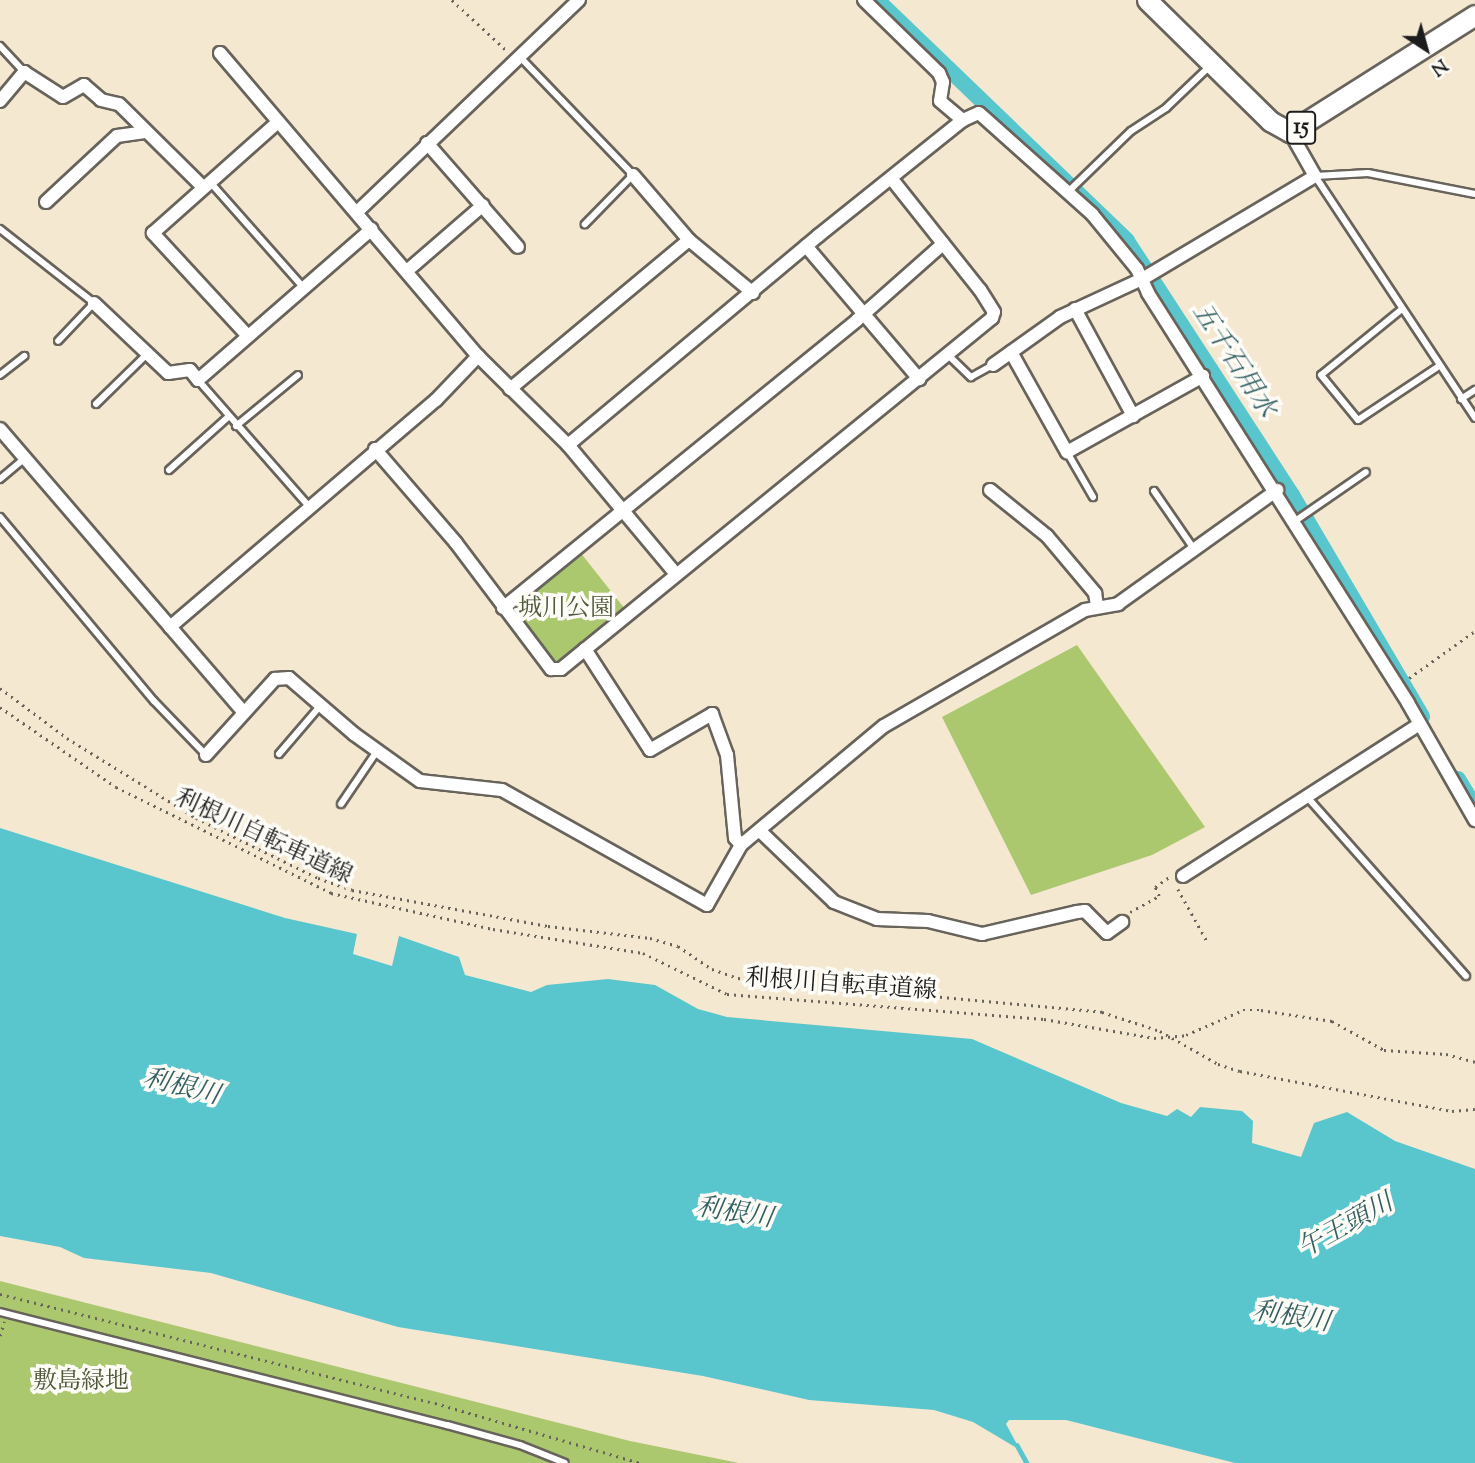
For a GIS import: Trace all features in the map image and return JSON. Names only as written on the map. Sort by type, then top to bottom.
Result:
[{"type":"main road","name":"15","points":[[1147,0],[1270,121],[1290,132],[1475,15]]},
{"type":"street","points":[[357,212],[579,0]]},
{"type":"street","points":[[864,0],[939,73],[943,82],[940,101],[963,120]]},
{"type":"street","points":[[220,53],[277,123],[408,270],[478,356],[568,445],[675,573]]},
{"type":"street","points":[[0,101],[24,72],[63,97],[84,85],[101,100],[112,99],[145,132],[207,185]]},
{"type":"street","points":[[568,445],[806,246],[963,120],[973,114],[984,116],[1069,191],[1112,236],[1137,269],[1140,280],[1277,490],[1475,820]]},
{"type":"street","points":[[247,335],[155,239],[156,229],[277,123]]},
{"type":"street","points":[[46,202],[117,136],[145,132]]},
{"type":"street","points":[[993,365],[1075,309],[1140,280],[1315,176],[1290,132]]},
{"type":"street","points":[[427,143],[518,247]]},
{"type":"street","points":[[633,175],[689,240],[753,293]]},
{"type":"street","points":[[375,449],[456,543],[551,669],[561,669],[675,573],[919,379],[994,312],[891,178]]},
{"type":"street","points":[[408,270],[482,205]]},
{"type":"street","points":[[94,303],[168,373],[190,370],[198,380],[372,229]]},
{"type":"street","points":[[510,389],[689,240]]},
{"type":"street","points":[[503,608],[864,314],[943,244]]},
{"type":"street","points":[[806,246],[919,379]]},
{"type":"street","points":[[1075,309],[1133,416]]},
{"type":"street","points":[[1011,352],[1067,452],[1203,376]]},
{"type":"street","points":[[170,627],[307,505],[436,400],[478,356]]},
{"type":"street","points":[[0,429],[244,713]]},
{"type":"street","points":[[990,490],[1047,536],[1095,593],[1097,606]]},
{"type":"street","points":[[206,755],[280,676],[289,678],[377,751],[425,783],[502,790],[702,904],[710,903],[741,845],[761,832],[839,760],[906,710],[1097,606],[1118,604],[1277,490]]},
{"type":"street","points":[[585,649],[650,750],[712,714],[727,755],[735,838],[741,845]]},
{"type":"street","points":[[1183,876],[1417,726]]},
{"type":"street","points":[[761,832],[834,902],[877,919],[928,920],[982,934],[1086,911],[1107,933],[1122,922]]},
{"type":"lane","points":[[0,46],[24,72]]},
{"type":"lane","points":[[518,58],[633,175],[585,224]]},
{"type":"lane","points":[[1069,191],[1131,131],[1166,107],[1213,64]]},
{"type":"lane","points":[[1475,194],[1368,173],[1315,176],[1475,418]]},
{"type":"lane","points":[[207,185],[303,288]]},
{"type":"lane","points":[[0,229],[94,303],[58,341]]},
{"type":"lane","points":[[1402,309],[1321,375],[1359,420],[1439,366]]},
{"type":"lane","points":[[96,404],[148,354]]},
{"type":"lane","points":[[948,355],[971,377],[993,365]]},
{"type":"lane","points":[[0,375],[24,356]]},
{"type":"lane","points":[[236,426],[298,375]]},
{"type":"lane","points":[[198,380],[307,505]]},
{"type":"lane","points":[[1461,399],[1475,390]]},
{"type":"lane","points":[[169,470],[228,417]]},
{"type":"lane","points":[[1067,452],[1093,497]]},
{"type":"lane","points":[[0,479],[25,458]]},
{"type":"lane","points":[[1296,521],[1366,472]]},
{"type":"lane","points":[[1154,491],[1195,550]]},
{"type":"lane","points":[[0,517],[154,701],[206,755]]},
{"type":"lane","points":[[279,754],[321,705]]},
{"type":"lane","points":[[341,804],[377,751]]},
{"type":"lane","points":[[1308,797],[1466,976]]},
{"type":"lane","points":[[0,1312],[446,1425],[565,1463]]},
{"type":"path","points":[[452,0],[518,58]]},
{"type":"path","points":[[1408,678],[1475,631]]},
{"type":"path","points":[[0,688],[67,738],[196,818],[352,890],[548,926],[650,938],[678,946],[712,969],[738,978],[1079,1009],[1129,1019],[1171,1037],[1218,1065],[1240,1071],[1451,1111],[1475,1109]]},
{"type":"path","name":"利根川自転車道線","points":[[0,706],[116,787],[303,881],[366,903],[643,953],[738,997],[1044,1019],[1140,1037],[1171,1037],[1233,1013],[1261,1010],[1337,1023],[1384,1050],[1446,1054],[1475,1062]]},
{"type":"path","points":[[1122,922],[1124,915],[1159,896],[1155,887],[1174,874],[1183,876],[1177,887],[1208,943]]},
{"type":"path","points":[[0,1294],[435,1403],[640,1463]]},
{"type":"green space","name":"城川公園","points":[[580,552],[625,609],[562,661],[553,661],[514,613],[516,603]]},
{"type":"green space","points":[[1077,645],[1205,827],[1152,855],[1031,895],[942,717]]},
{"type":"green space","name":"敷島緑地","points":[[0,1281],[630,1441],[739,1463],[0,1463]]},
{"type":"water","points":[[0,828],[285,918],[357,934],[353,954],[392,966],[399,936],[459,957],[465,975],[531,992],[547,985],[608,979],[655,985],[698,1009],[727,1017],[972,1039],[1121,1103],[1167,1116],[1177,1109],[1191,1117],[1200,1107],[1242,1111],[1253,1121],[1252,1143],[1301,1157],[1314,1123],[1347,1112],[1395,1141],[1475,1169],[1475,1463],[1235,1463],[1066,1420],[1009,1420],[1006,1424],[1020,1450],[973,1422],[934,1410],[809,1400],[703,1376],[398,1327],[211,1273],[84,1258],[60,1247],[0,1236]]},
{"type":"waterway","name":"五千石用水","points":[[877,0],[1127,241],[1292,495],[1422,717]]},
{"type":"waterway","name":"五千石用水","points":[[1458,779],[1475,807]]},
{"type":"waterway","points":[[1017,1445],[1027,1463]]},
{"type":"water label","name":"利根川","points":[[181,1088]]},
{"type":"water label","name":"利根川","points":[[734,1214]]},
{"type":"water label","name":"午王頭川","points":[[1346,1227]]},
{"type":"water label","name":"利根川","points":[[1291,1318]]}]
